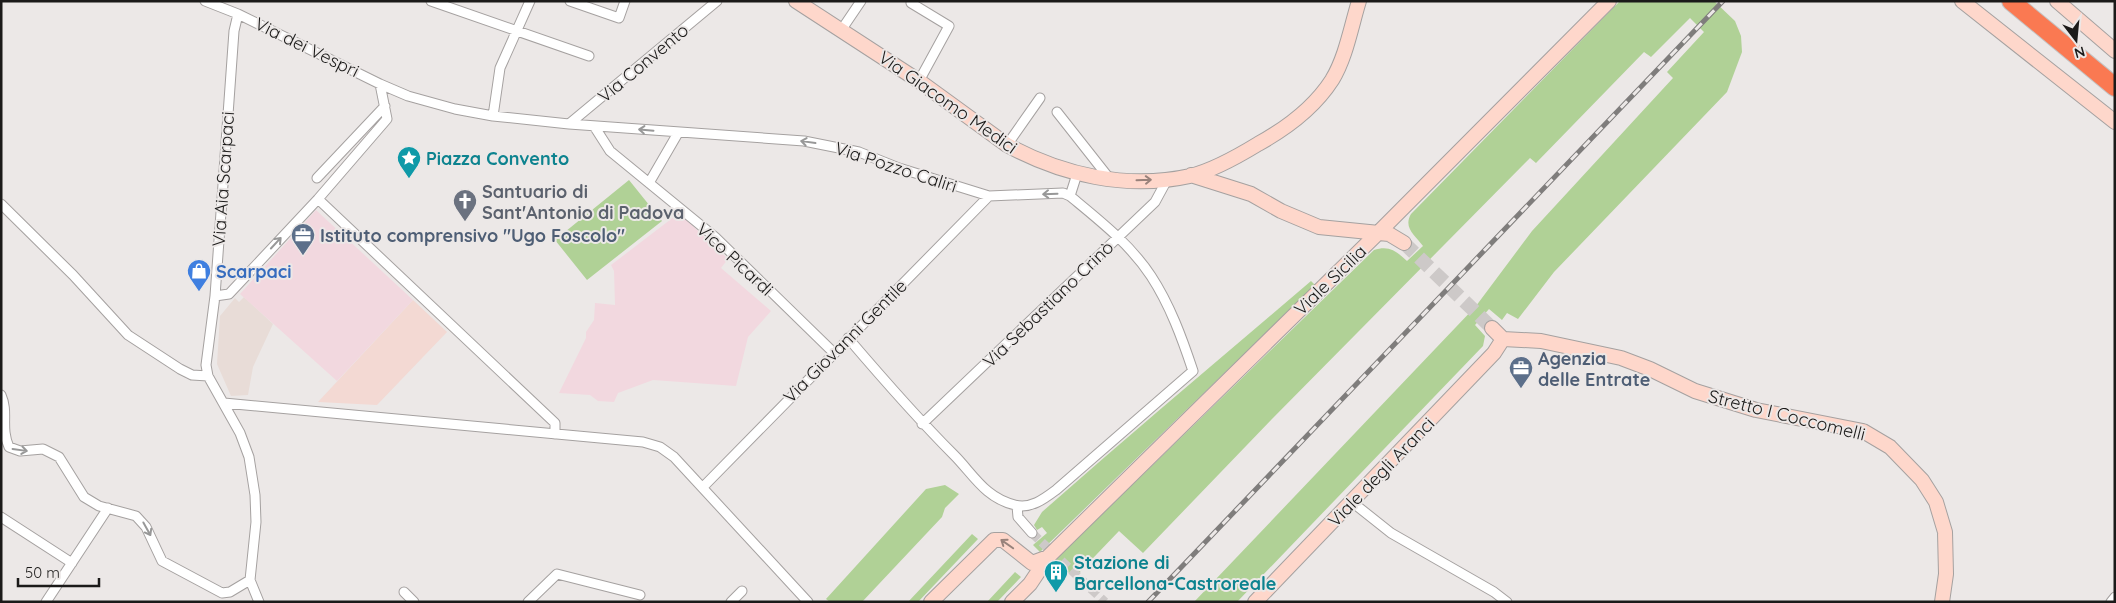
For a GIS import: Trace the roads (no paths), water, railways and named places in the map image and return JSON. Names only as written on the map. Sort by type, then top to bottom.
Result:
[{"type":"highway","points":[[2011,1],[2115,87]]},
{"type":"street","name":"Via dei Vespri","points":[[205,1],[227,5],[238,14],[380,84]]},
{"type":"street","points":[[431,1],[589,56]]},
{"type":"street","points":[[493,116],[500,68],[530,1]]},
{"type":"street","points":[[570,1],[619,18],[625,1]]},
{"type":"street","name":"Via Convento","points":[[569,124],[717,1]]},
{"type":"street","name":"Via Giacomo Medici","points":[[796,1],[842,29],[919,81],[1007,145],[1042,162],[1078,174],[1135,181],[1191,175],[1244,151],[1275,134],[1316,101],[1338,68],[1359,1]]},
{"type":"street","points":[[842,29],[861,1]]},
{"type":"street","name":"Viale Sicilia","points":[[1012,602],[1032,580],[1048,557],[1377,234],[1609,1]]},
{"type":"street","points":[[1962,1],[2115,122]]},
{"type":"street","points":[[2057,1],[2115,51]]},
{"type":"street","points":[[912,3],[949,26],[919,81]]},
{"type":"street","name":"Via Aia Scarpaci","points":[[238,14],[234,31],[215,296],[207,350],[208,376],[246,446],[252,474],[256,522],[250,580],[259,602]]},
{"type":"street","points":[[380,84],[426,101],[493,116],[569,124]]},
{"type":"street","points":[[215,296],[229,294],[318,199],[387,119],[380,84]]},
{"type":"street","points":[[1007,145],[1040,98]]},
{"type":"street","points":[[317,178],[384,106]]},
{"type":"street","points":[[1057,112],[1109,178]]},
{"type":"street","name":"Via Pozzo Caliri","points":[[569,124],[821,144],[859,152],[899,168],[989,196],[1059,193],[1070,196]]},
{"type":"street","name":"Vico Picardi","points":[[594,126],[610,151],[715,238],[833,352]]},
{"type":"street","points":[[649,183],[678,133]]},
{"type":"street","points":[[848,338],[922,424],[956,457],[974,481],[999,498],[1017,506],[1034,504],[1056,490],[1193,371],[1181,335],[1157,286],[1118,237],[1070,196],[1078,174]]},
{"type":"street","points":[[1191,175],[1250,194],[1281,211],[1319,227],[1389,234],[1404,243]]},
{"type":"street","name":"Via Sebastiano Crinò","points":[[922,424],[1155,202],[1168,178]]},
{"type":"street","name":"Via Giovanni Gentile","points":[[702,487],[833,352],[989,196]]},
{"type":"street","points":[[318,199],[555,423],[554,434]]},
{"type":"street","points":[[1,204],[73,275],[134,341],[192,375],[208,376]]},
{"type":"street","points":[[1492,328],[1503,339]]},
{"type":"street","name":"Viale degli Aranci","points":[[1255,602],[1494,353],[1503,339]]},
{"type":"street","name":"Stretto I Coccomelli","points":[[1503,339],[1541,341],[1621,358],[1650,369],[1695,391],[1756,410],[1863,431],[1890,448],[1922,480],[1936,502],[1945,532],[1946,574],[1942,602]]},
{"type":"street","points":[[1,395],[4,403],[2,434],[9,447],[20,451],[43,449],[58,456],[84,497],[108,508],[136,516],[146,527],[162,561],[216,591],[230,592],[250,580]]},
{"type":"street","points":[[224,404],[643,442],[660,448],[674,457],[808,602]]},
{"type":"street","points":[[1352,502],[1391,533],[1494,592],[1507,602]]},
{"type":"street","points":[[1017,506],[1018,517],[1032,533]]},
{"type":"street","points":[[46,602],[108,508]]},
{"type":"street","points":[[1,517],[72,563]]},
{"type":"street","points":[[932,602],[994,540],[1003,540],[1029,562],[1033,569],[1032,580]]},
{"type":"street","name":"Viale Sicilia","points":[[1029,562],[1039,562],[1048,557]]},
{"type":"street","points":[[528,602],[557,574],[640,595]]},
{"type":"street","points":[[730,602],[742,591]]},
{"type":"street","points":[[404,592],[414,602]]},
{"type":"street","points":[[2111,602],[2115,597]]},
{"type":"tunnel","points":[[1404,243],[1492,328]]},
{"type":"tunnel","points":[[1032,533],[1105,602]]},
{"type":"railway","points":[[1148,602],[1723,1]]},
{"type":"place","name":"Piazza Convento","points":[[409,179]]},
{"type":"place","name":"Santuario di Sant'Antonio di Padova","points":[[465,222]]},
{"type":"place","name":"Istituto comprensivo \"Ugo Foscolo\"","points":[[303,256]]},
{"type":"place","name":"Scarpaci","points":[[199,292]]},
{"type":"place","name":"Agenzia delle Entrate","points":[[1521,389]]},
{"type":"place","name":"Stazione di Barcellona-Castroreale","points":[[1056,593]]}]
